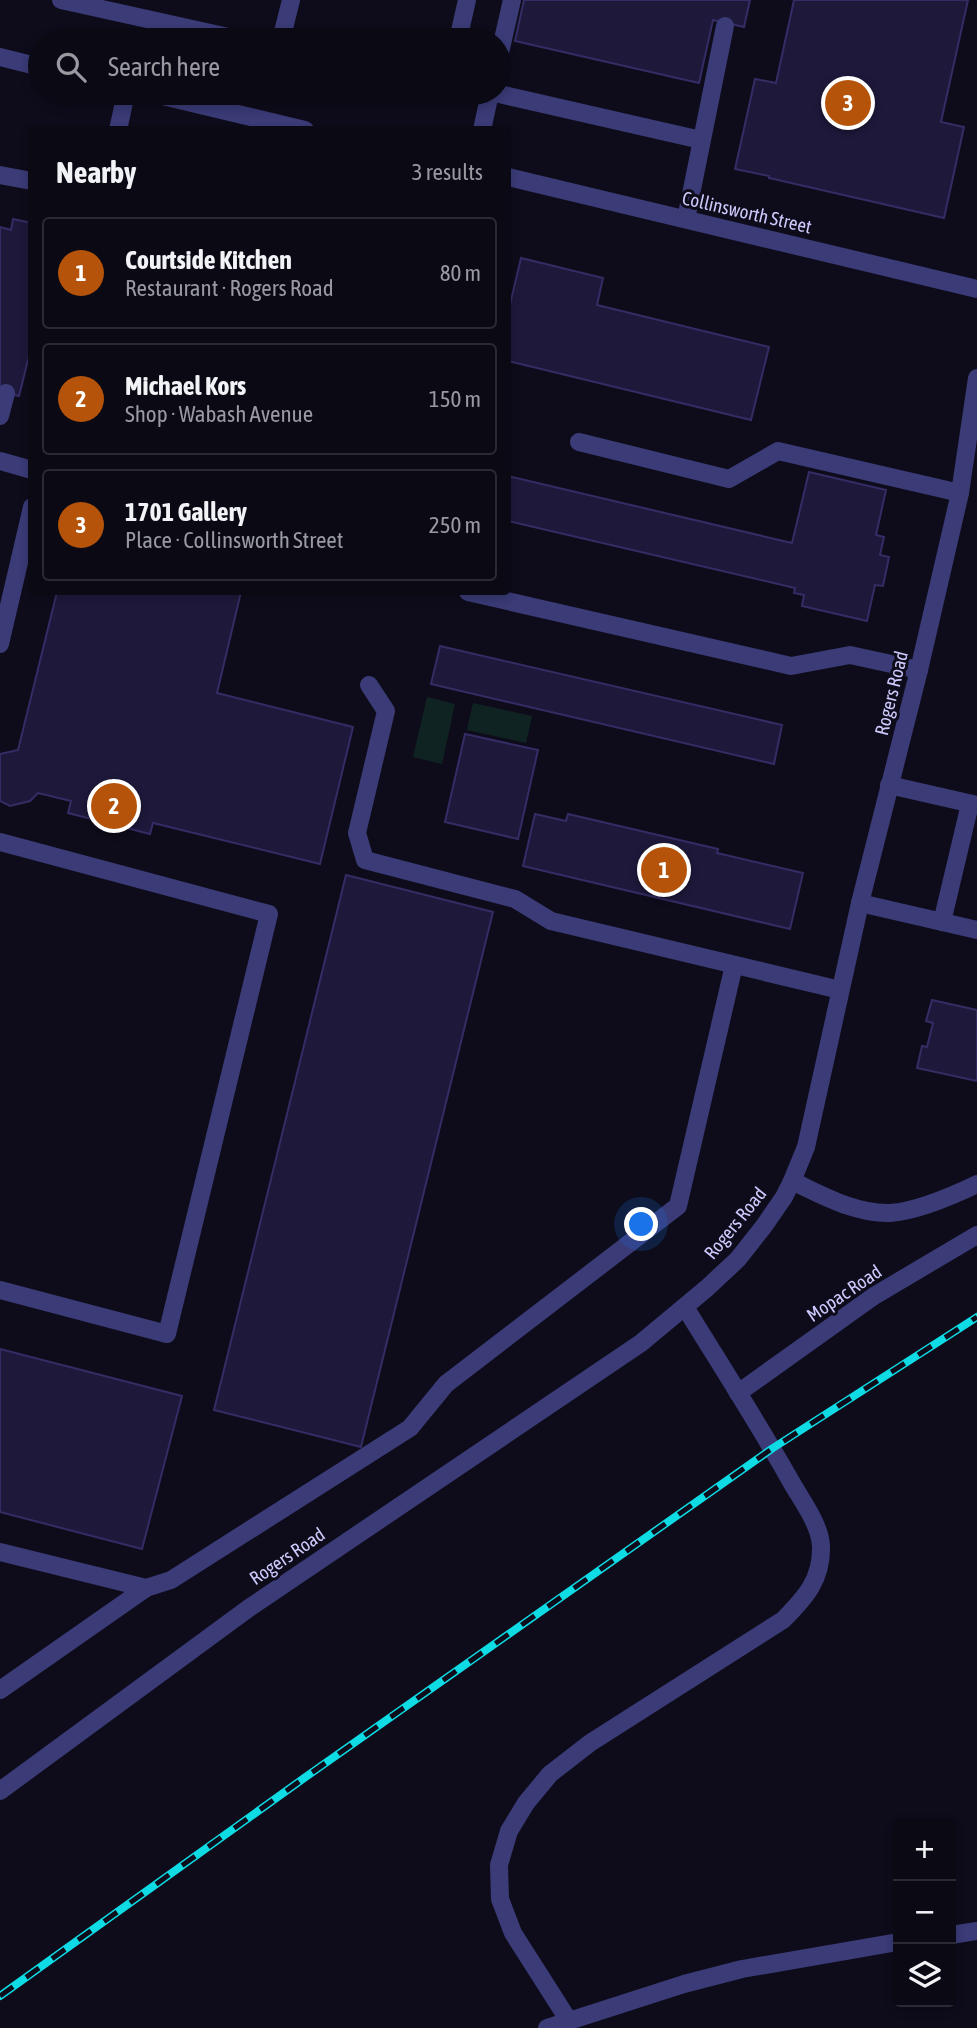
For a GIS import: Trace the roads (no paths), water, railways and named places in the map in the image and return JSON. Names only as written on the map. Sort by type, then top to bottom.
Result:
[{"type":"street","points":[[61,0],[188,28]]},
{"type":"street","points":[[284,28],[291,0]]},
{"type":"street","points":[[461,28],[467,0]]},
{"type":"street","points":[[506,28],[512,0]]},
{"type":"street","points":[[686,219],[726,26]]},
{"type":"street","points":[[0,57],[28,64]]},
{"type":"street","points":[[511,97],[701,140]]},
{"type":"street","points":[[119,126],[123,105]]},
{"type":"street","points":[[195,105],[275,126]]},
{"type":"street","points":[[483,126],[489,105]]},
{"type":"street","points":[[0,174],[28,180]]},
{"type":"street","name":"Collinsworth Street","points":[[511,178],[977,289]]},
{"type":"street","name":"Rogers Road","points":[[0,1791],[249,1608],[641,1343],[738,1259],[764,1226],[792,1181],[806,1147],[860,903],[919,670],[960,493],[977,378]]},
{"type":"street","points":[[0,416],[6,393]]},
{"type":"street","points":[[579,442],[729,479],[778,451],[960,493]]},
{"type":"street","points":[[0,461],[28,469]]},
{"type":"street","points":[[0,644],[28,524]]},
{"type":"street","points":[[481,595],[791,666],[850,655],[919,670]]},
{"type":"street","points":[[369,685],[386,711],[357,833],[365,860],[515,899],[551,921],[840,990]]},
{"type":"street","points":[[889,785],[974,805],[942,922]]},
{"type":"street","points":[[0,842],[269,914],[167,1334],[0,1290]]},
{"type":"street","points":[[860,903],[977,930]]},
{"type":"street","points":[[0,1690],[146,1588],[171,1580],[410,1428],[446,1384],[678,1206],[734,965]]},
{"type":"street","points":[[792,1181],[838,1202],[865,1210],[889,1213],[913,1209],[977,1184]]},
{"type":"street","name":"Mopac Road","points":[[738,1393],[874,1296],[977,1235]]},
{"type":"street","points":[[569,2021],[513,1933],[500,1899],[499,1865],[509,1831],[550,1774],[590,1743],[783,1620],[806,1597],[819,1571],[821,1543],[813,1520],[773,1448],[685,1307]]},
{"type":"street","points":[[0,1552],[146,1588]]},
{"type":"street","points":[[956,1934],[977,1931]]},
{"type":"street","points":[[547,2028],[684,1984],[742,1969],[893,1943]]},
{"type":"railway","points":[[0,1996],[773,1448],[977,1317]]},
{"type":"place","name":"1701 Gallery","points":[[848,103]]},
{"type":"place","name":"Michael Kors","points":[[114,806]]},
{"type":"place","name":"Courtside Kitchen","points":[[664,870]]}]
